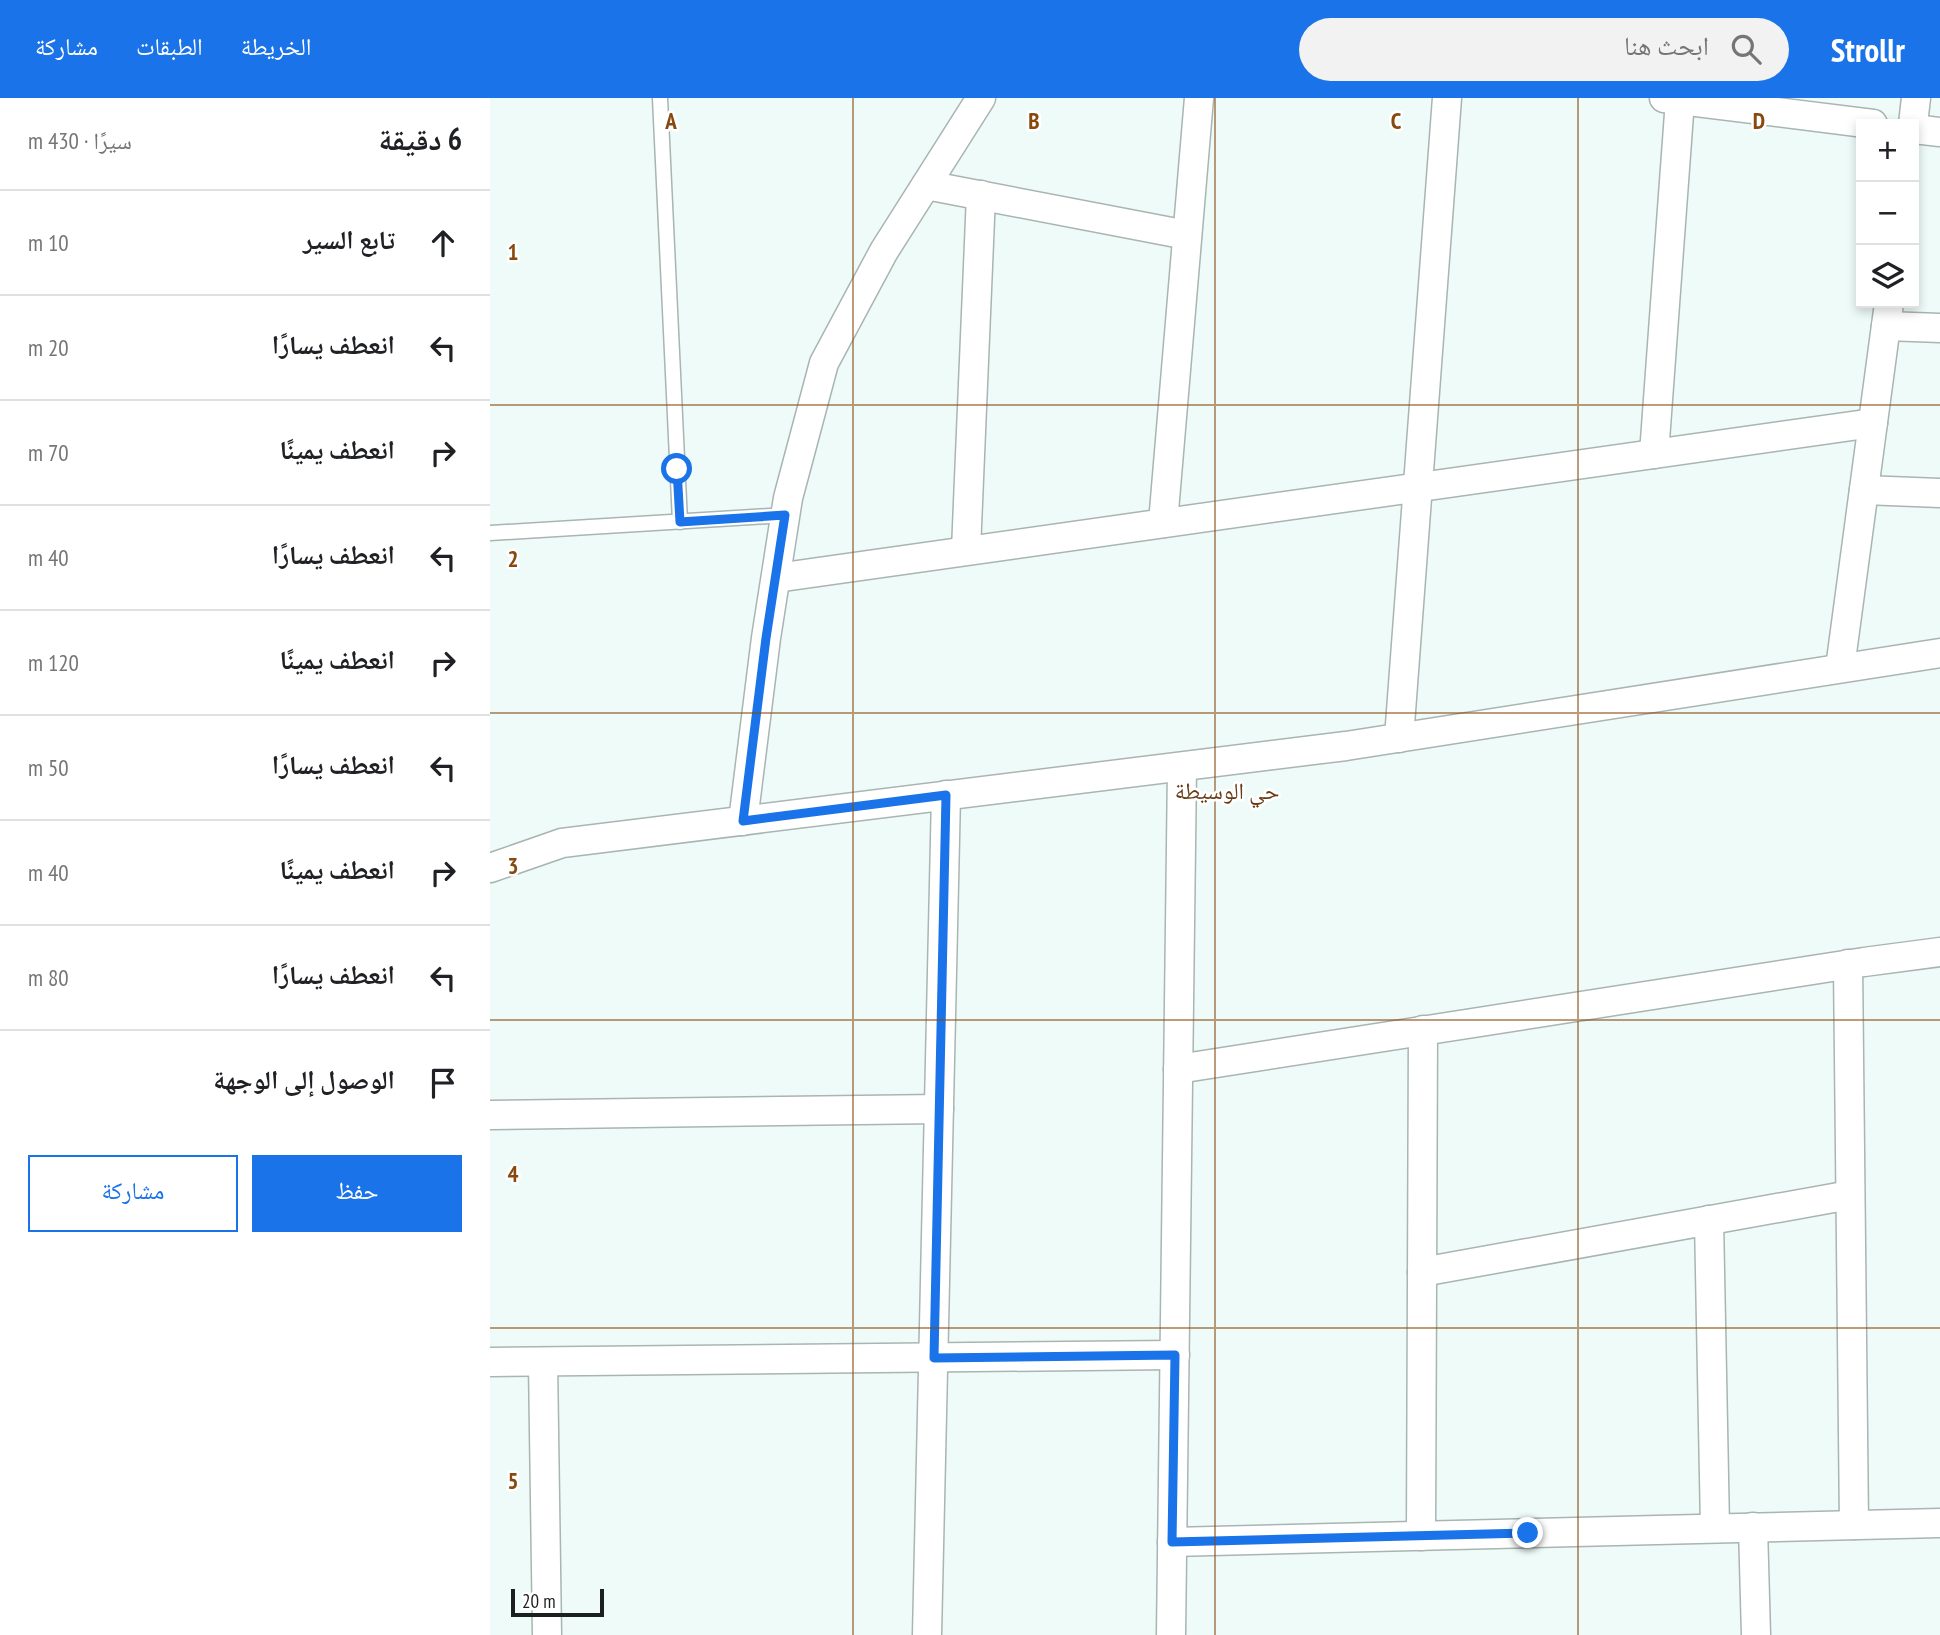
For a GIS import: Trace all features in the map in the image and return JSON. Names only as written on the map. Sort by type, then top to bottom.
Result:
[{"type":"street","points":[[743,821],[785,515],[824,363],[884,251],[981,98]]},
{"type":"street","points":[[1163,523],[1199,98]]},
{"type":"street","points":[[1399,738],[1447,98]]},
{"type":"street","points":[[1914,119],[1916,98]]},
{"type":"street","points":[[1654,454],[1671,99],[1856,122]]},
{"type":"street","points":[[1919,128],[1940,132]]},
{"type":"street","points":[[926,185],[1187,235]]},
{"type":"street","points":[[966,550],[981,195]]},
{"type":"street","points":[[1840,668],[1887,315],[1940,328]]},
{"type":"street","points":[[776,578],[1873,423]]},
{"type":"street","points":[[1864,490],[1940,493]]},
{"type":"street","points":[[490,868],[562,843],[1399,738],[1940,653]]},
{"type":"street","points":[[1171,1635],[1182,766]]},
{"type":"street","points":[[927,1635],[946,795]]},
{"type":"street","points":[[1178,1069],[1847,964],[1940,952]]},
{"type":"street","points":[[1847,964],[1854,1525]]},
{"type":"street","points":[[1422,1535],[1423,1030]]},
{"type":"street","points":[[490,1115],[939,1109]]},
{"type":"street","points":[[1422,1272],[1850,1195]]},
{"type":"street","points":[[1709,1220],[1715,1528]]},
{"type":"street","points":[[490,1362],[1175,1355]]},
{"type":"street","points":[[543,1362],[547,1635]]},
{"type":"street","points":[[1172,1542],[1940,1523]]},
{"type":"street","points":[[1753,1527],[1756,1635]]},
{"type":"lane","points":[[660,98],[680,522]]},
{"type":"lane","points":[[490,533],[785,515]]},
{"type":"district","name":"حي الوسيطة","points":[[1227,790]]},
{"type":"route","points":[[677,469],[680,522],[785,515],[743,821],[946,795],[934,1358],[1175,1355],[1172,1542],[1528,1533]]}]
